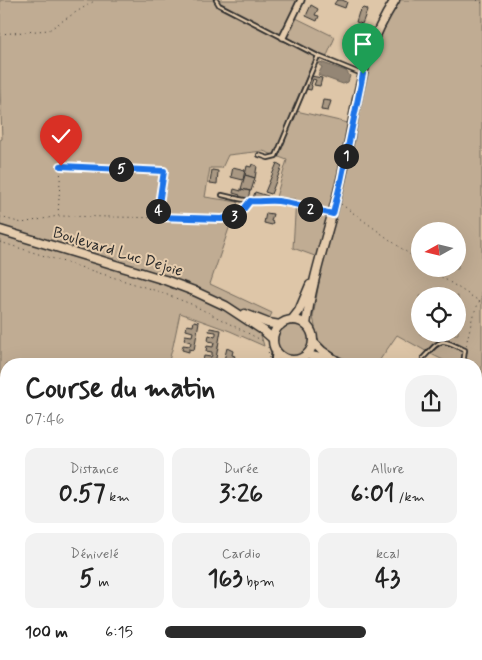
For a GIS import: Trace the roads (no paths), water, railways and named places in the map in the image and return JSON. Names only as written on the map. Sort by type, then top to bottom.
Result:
[{"type":"main road","points":[[306,325],[319,262],[336,201],[363,74],[377,32],[395,0]]},
{"type":"main road","name":"Boulevard Luc Dejoie","points":[[0,230],[165,280],[268,323],[280,325]]},
{"type":"main road","points":[[292,320],[299,311],[319,262]]},
{"type":"main road","name":"Boulevard Luc Dejoie","points":[[226,306],[264,331],[271,342]]},
{"type":"main road","points":[[283,358],[276,352],[271,342],[276,329],[280,325],[297,320],[306,325],[312,333],[313,342],[304,358]]},
{"type":"main road","points":[[313,342],[332,358]]},
{"type":"main road","points":[[307,355],[320,358]]},
{"type":"street","points":[[283,37],[301,0]]},
{"type":"street","points":[[274,358],[276,352]]},
{"type":"lane","points":[[216,0],[219,5],[318,56],[363,74]]},
{"type":"lane","points":[[259,155],[268,158],[276,156],[318,56]]},
{"type":"lane","points":[[222,194],[250,201],[279,201],[333,214]]},
{"type":"lane","points":[[423,358],[439,342],[446,341],[465,350],[464,358]]}]
